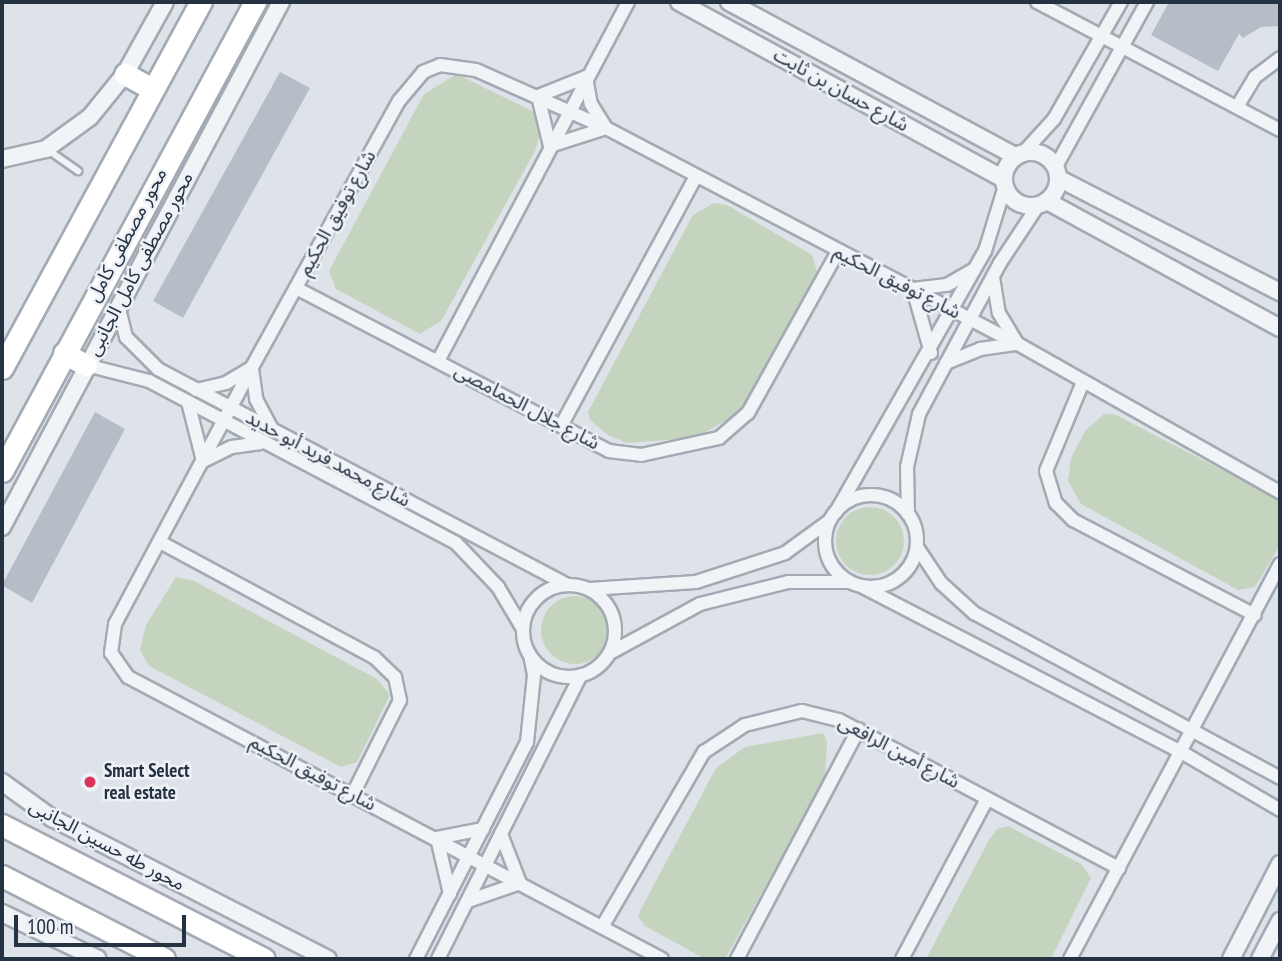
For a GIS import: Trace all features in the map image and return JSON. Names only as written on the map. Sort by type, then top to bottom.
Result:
[{"type":"main road","points":[[3,364],[201,2]]},
{"type":"main road","name":"محور مصطفى كامل","points":[[2,471],[255,2]]},
{"type":"main road","points":[[125,74],[152,89]]},
{"type":"main road","points":[[64,353],[86,365]]},
{"type":"main road","points":[[2,825],[264,959]]},
{"type":"main road","points":[[2,876],[164,959]]},
{"type":"street","points":[[2,159],[46,149],[90,117],[125,74],[165,2]]},
{"type":"street","name":"محور مصطفى كامل الجانبى","points":[[2,527],[281,2]]},
{"type":"street","points":[[439,361],[586,77],[628,2]]},
{"type":"street","name":"شارع حسان بن ثابت","points":[[679,2],[1004,183]]},
{"type":"street","name":"شارع حسان بن ثابت","points":[[729,2],[1019,155]]},
{"type":"street","points":[[1037,2],[1280,130]]},
{"type":"street","points":[[1121,2],[1054,119],[1019,155],[1004,183],[996,226],[976,268],[931,353],[833,516],[828,556],[857,584],[1183,753],[1280,810]]},
{"type":"street","points":[[1147,2],[1043,202],[993,276],[919,414],[911,442],[908,514],[917,547],[941,583],[974,613],[1280,778]]},
{"type":"street","points":[[1237,107],[1255,78],[1280,58]]},
{"type":"street","name":"شارع توفيق الحكيم","points":[[662,959],[128,677],[114,663],[111,643],[116,624],[230,407],[399,101],[423,72],[440,65],[458,65],[538,96],[606,128],[695,178],[1018,344],[1280,492]]},
{"type":"street","points":[[550,146],[538,96],[586,77]]},
{"type":"street","points":[[550,146],[606,128],[591,104],[586,77]]},
{"type":"street","points":[[1019,155],[1041,154],[1057,173],[1280,292]]},
{"type":"street","points":[[561,426],[695,178]]},
{"type":"street","points":[[1004,183],[1018,203],[1043,202],[1280,328]]},
{"type":"street","name":"شارع جلال الحمامصى","points":[[296,288],[561,426],[623,454],[688,448],[719,438],[755,403],[838,251]]},
{"type":"street","points":[[931,353],[912,289],[947,285],[976,268]]},
{"type":"street","points":[[946,363],[980,349],[1018,344],[999,313],[993,276]]},
{"type":"street","name":"شارع محمد فريد أبو حديد","points":[[118,306],[126,337],[139,354],[196,390],[568,585]]},
{"type":"street","name":"شارع محمد فريد أبو حديد","points":[[86,365],[134,375],[456,543],[498,587],[523,629]]},
{"type":"street","points":[[196,390],[226,383],[252,367],[256,399],[271,428]]},
{"type":"street","points":[[1083,382],[1046,471],[1056,503],[1073,520],[1255,615]]},
{"type":"street","points":[[188,402],[203,461],[232,447],[264,443]]},
{"type":"street","points":[[416,959],[527,742],[534,675],[523,629],[537,598],[568,585],[590,589],[696,582],[785,553],[854,498],[878,496],[908,514]]},
{"type":"street","points":[[160,542],[374,657],[395,677],[400,700],[353,794]]},
{"type":"street","points":[[438,959],[582,675],[610,653],[699,604],[788,582],[892,582],[909,567],[917,547]]},
{"type":"street","points":[[1070,959],[1183,753],[1280,564]]},
{"type":"street","points":[[590,589],[602,598],[613,617],[615,639],[610,653]]},
{"type":"street","points":[[530,655],[547,671],[582,675]]},
{"type":"street","name":"شارع أمين الرافعى","points":[[602,927],[694,766],[718,740],[745,725],[802,710],[827,714],[859,729],[1119,868]]},
{"type":"street","points":[[737,959],[859,729]]},
{"type":"street","name":"محور طه حسين الجانبى","points":[[2,782],[52,818],[328,959]]},
{"type":"street","points":[[902,959],[987,799]]},
{"type":"street","points":[[450,894],[436,838],[483,829]]},
{"type":"street","points":[[468,901],[520,883],[501,834]]},
{"type":"street","points":[[1231,959],[1280,864]]},
{"type":"street","points":[[2,913],[98,959]]},
{"type":"street","points":[[1260,959],[1280,921]]},
{"type":"lane","points":[[46,149],[78,171]]},
{"type":"green space","points":[[457,74],[534,112],[541,131],[535,151],[441,321],[420,334],[336,289],[329,271],[424,94]]},
{"type":"green space","points":[[714,203],[727,205],[812,255],[818,275],[747,404],[732,417],[695,438],[627,443],[608,435],[590,420],[588,412],[693,215]]},
{"type":"green space","points":[[1104,414],[1116,415],[1280,500],[1280,545],[1255,587],[1238,590],[1081,504],[1068,481],[1071,458],[1085,431]]},
{"type":"green space","points":[[870,507],[883,509],[894,517],[902,528],[902,554],[894,565],[883,573],[870,575],[857,573],[846,565],[838,554],[836,541],[838,528],[846,517],[857,509]]},
{"type":"green space","points":[[176,577],[194,581],[377,679],[390,695],[357,762],[341,767],[149,666],[140,650],[146,625]]},
{"type":"green space","points":[[568,596],[582,596],[594,601],[604,611],[609,630],[604,649],[594,659],[582,664],[568,664],[556,659],[546,649],[541,637],[541,623],[546,611],[556,601]]},
{"type":"green space","points":[[823,733],[827,742],[825,779],[725,959],[705,959],[645,926],[638,917],[641,909],[716,768],[745,747]]},
{"type":"green space","points":[[1008,826],[1081,864],[1091,878],[1051,959],[926,959],[989,840],[997,829]]},
{"type":"building","points":[[1169,2],[1280,2],[1280,26],[1261,27],[1243,38],[1239,34],[1218,71],[1151,35]]},
{"type":"building","points":[[280,72],[310,88],[183,318],[153,301]]},
{"type":"building","points":[[95,412],[125,429],[32,603],[2,585]]},
{"type":"place","name":"Smart Select real estate","points":[[90,782]]}]
